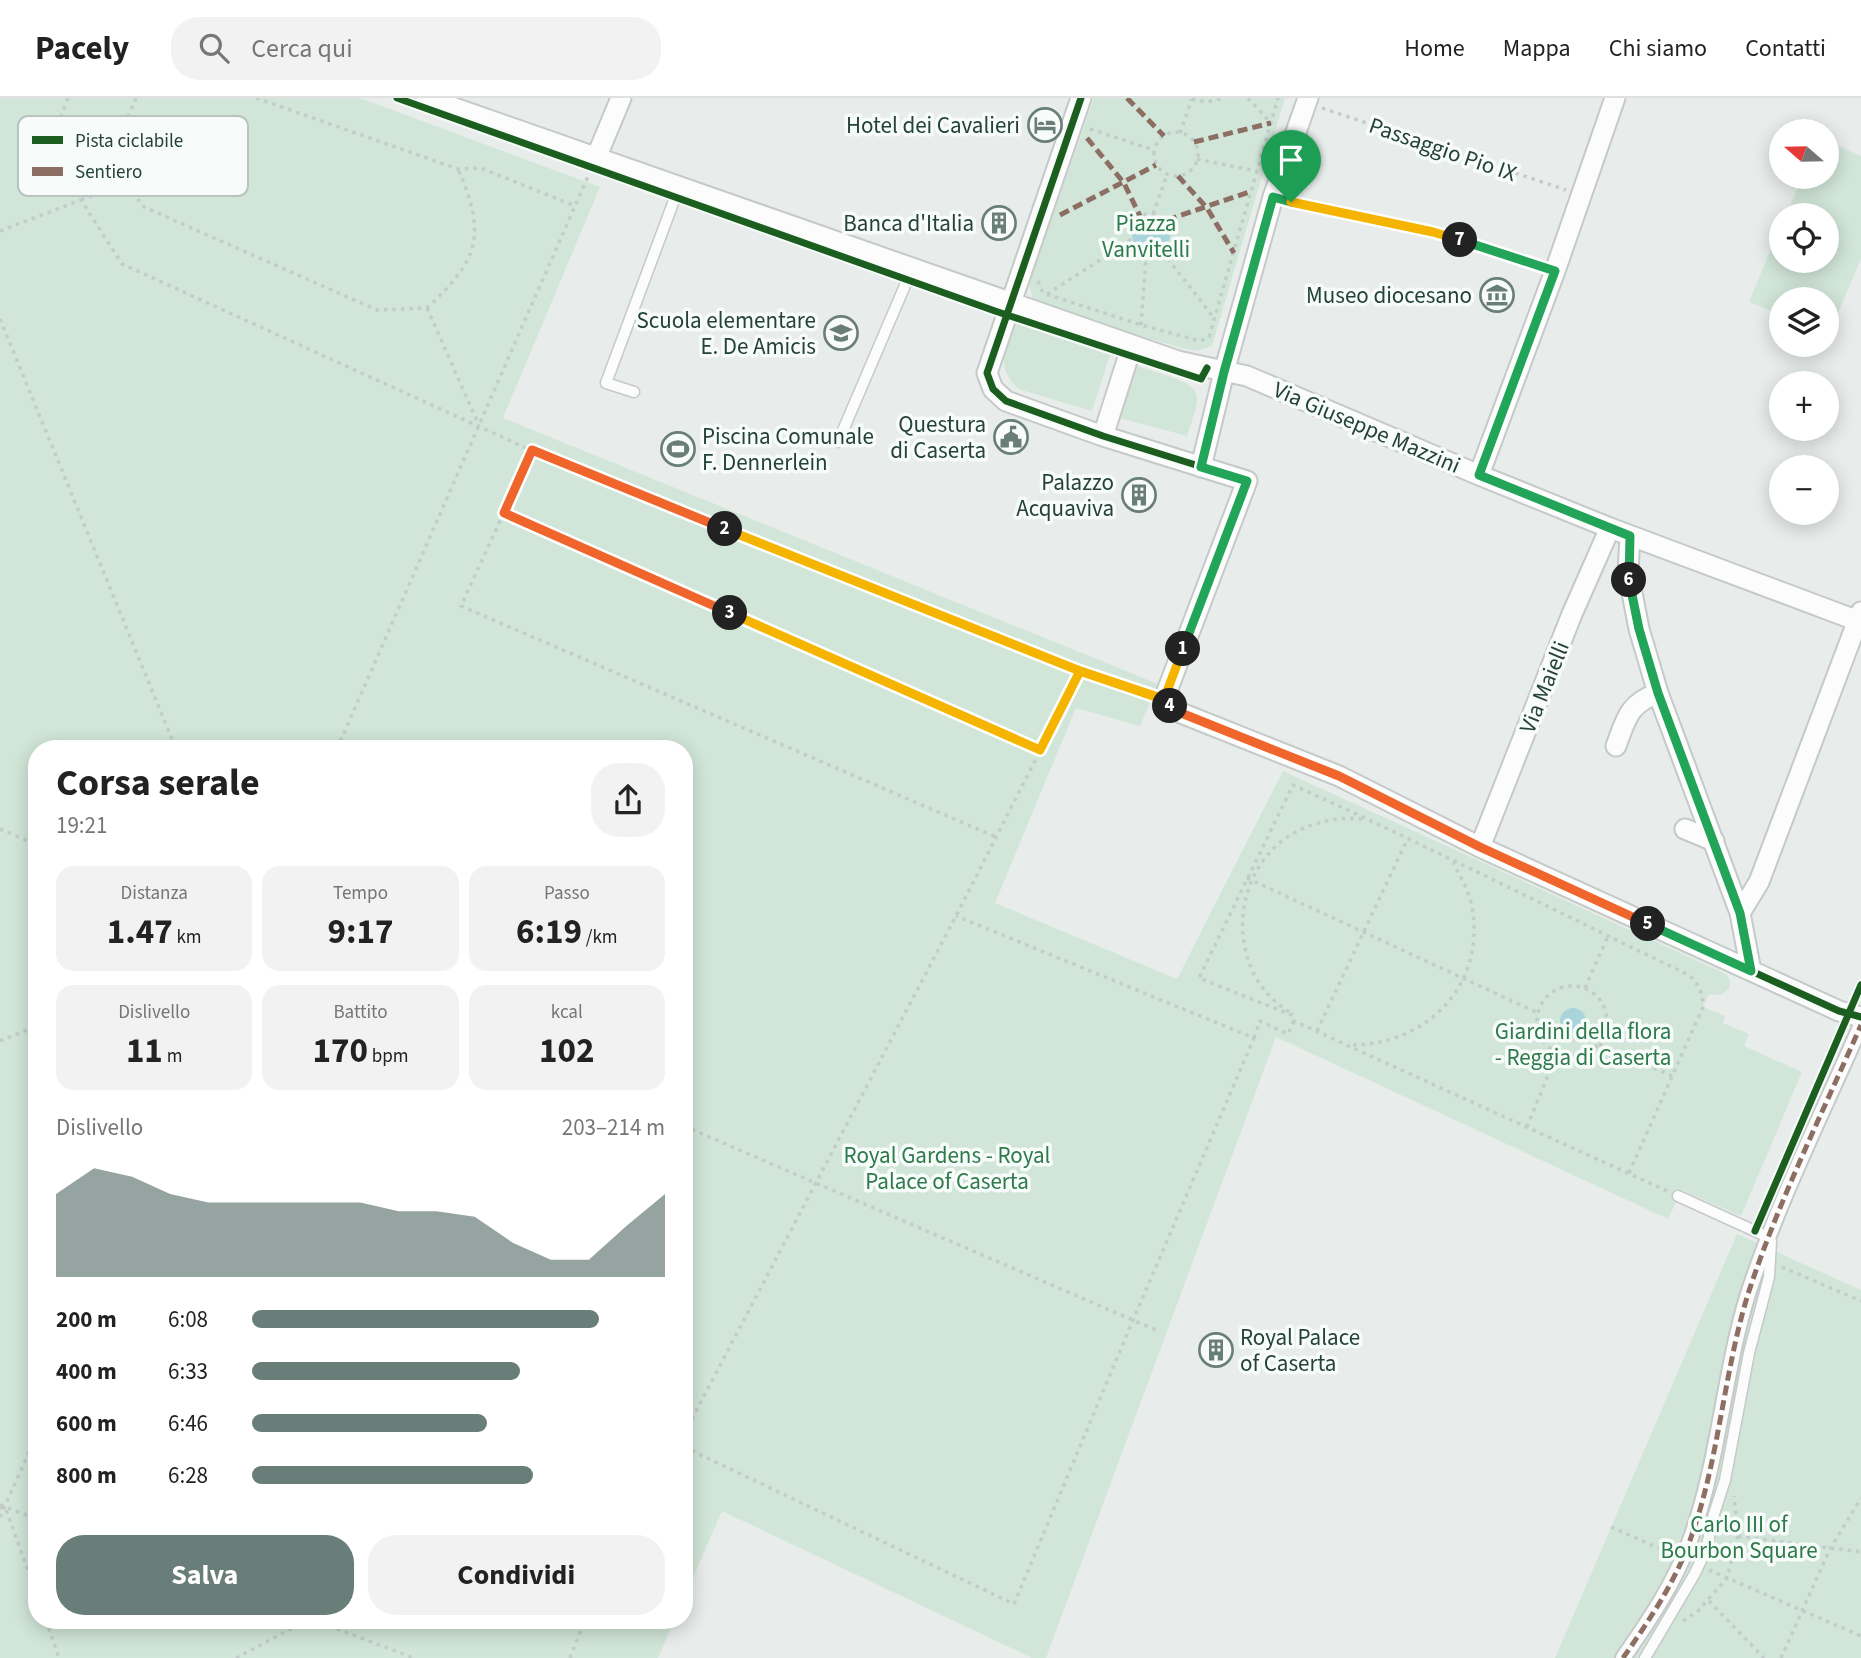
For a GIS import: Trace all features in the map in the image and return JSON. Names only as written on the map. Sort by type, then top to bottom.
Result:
[{"type":"street","name":"Via Giuseppe Mazzini","points":[[426,98],[1178,361],[1226,365],[1479,475],[1630,536],[1860,618]]},
{"type":"street","points":[[596,158],[621,98]]},
{"type":"street","points":[[1081,98],[987,373],[993,388],[1006,401],[1103,436],[1247,481],[1164,699],[1181,713],[1339,776],[1480,847],[1839,1011],[1861,1017]]},
{"type":"street","points":[[1479,475],[1555,271],[1615,98]]},
{"type":"street","points":[[1201,467],[1226,365],[1273,197],[1307,101]]},
{"type":"street","points":[[1103,436],[1132,345]]},
{"type":"street","name":"Via Maielli","points":[[1480,847],[1572,614],[1610,528]]},
{"type":"street","points":[[1630,536],[1628,572],[1631,595],[1658,693],[1740,913],[1743,967]]},
{"type":"street","points":[[1740,913],[1759,883],[1860,618]]},
{"type":"street","points":[[1616,747],[1630,709],[1644,698],[1658,693]]},
{"type":"street","points":[[1685,829],[1714,841]]},
{"type":"street","points":[[1623,1658],[1668,1588],[1683,1558],[1699,1510],[1737,1337],[1765,1260],[1770,1233],[1861,1025]]},
{"type":"lane","points":[[634,392],[606,383],[679,187]]},
{"type":"lane","points":[[838,442],[912,269]]},
{"type":"lane","points":[[1080,671],[1164,699]]},
{"type":"lane","points":[[1678,1196],[1770,1233]]},
{"type":"lane","points":[[1644,1658],[1706,1550],[1725,1480],[1749,1353],[1769,1277],[1765,1260]]},
{"type":"path","points":[[60,116],[68,98]]},
{"type":"path","points":[[129,116],[136,98]]},
{"type":"path","points":[[256,98],[458,169],[481,168],[575,206]]},
{"type":"path","points":[[1180,133],[1191,98],[1207,102],[1224,98]]},
{"type":"path","points":[[1248,98],[1270,123]]},
{"type":"path","points":[[1037,279],[1038,286],[1046,293],[1141,325],[1200,341],[1209,337],[1278,98]]},
{"type":"path","points":[[1087,138],[1094,121]]},
{"type":"path","points":[[1091,129],[1154,150]]},
{"type":"path","points":[[1180,133],[1194,142],[1197,159],[1186,173],[1178,176],[1167,174],[1156,164],[1154,150],[1164,136],[1180,133]]},
{"type":"path","points":[[341,740],[596,158]]},
{"type":"path","points":[[1197,159],[1257,171]]},
{"type":"path","points":[[135,196],[144,207],[377,310],[427,308],[447,289],[471,258],[476,224],[471,198],[458,169]]},
{"type":"path","points":[[1153,214],[1167,174]]},
{"type":"path","points":[[78,196],[122,264],[532,450],[1080,671],[956,916],[693,1417]]},
{"type":"path","points":[[0,232],[91,196]]},
{"type":"path","points":[[1273,197],[1433,232],[1555,271]]},
{"type":"path","points":[[1153,214],[1167,220],[1172,227],[1173,242],[1165,255],[1146,258],[1136,253],[1129,233],[1132,222],[1140,216],[1153,214]]},
{"type":"path","points":[[1046,293],[1130,241]]},
{"type":"path","points":[[1165,255],[1214,318]]},
{"type":"path","points":[[1141,325],[1146,258]]},
{"type":"path","points":[[427,308],[479,425]]},
{"type":"path","points":[[0,319],[172,740]]},
{"type":"path","points":[[532,450],[461,606],[996,837]]},
{"type":"path","points":[[504,513],[1040,750]]},
{"type":"path","points":[[1629,1173],[1703,1007],[1702,993],[1689,975],[1452,862],[1375,822],[1293,785],[1199,978],[1294,1018],[1317,1031],[1678,1196]]},
{"type":"path","points":[[1294,1018],[1273,1000],[1257,980],[1246,956],[1242,918],[1249,879],[1278,845],[1296,832],[1317,823],[1339,819],[1375,822]]},
{"type":"path","points":[[0,829],[28,841]]},
{"type":"path","points":[[1317,1031],[1407,839]]},
{"type":"path","points":[[1351,1045],[1386,1042],[1418,1029],[1445,1007],[1464,978],[1474,930],[1472,906],[1465,883],[1452,862]]},
{"type":"path","points":[[1249,879],[1538,1013]]},
{"type":"path","points":[[956,916],[1254,1038]]},
{"type":"path","points":[[1585,988],[1608,936]]},
{"type":"path","points":[[1573,986],[1585,988],[1595,993],[1602,1002],[1608,1023],[1605,1034],[1591,1051],[1568,1056],[1558,1053],[1548,1046],[1541,1036],[1537,1025],[1538,1013],[1551,993],[1573,986]]},
{"type":"path","points":[[693,1451],[1014,1604],[1260,1021],[1288,1034],[1294,1018]]},
{"type":"path","points":[[0,1041],[28,1030]]},
{"type":"path","points":[[1599,1044],[1672,1076]]},
{"type":"path","points":[[1527,1126],[1558,1053]]},
{"type":"path","points":[[693,1130],[1158,1331]]},
{"type":"path","points":[[1765,1260],[1861,1301]]},
{"type":"path","points":[[0,1517],[2,1507],[28,1453]]},
{"type":"path","points":[[1782,1658],[1830,1549],[1861,1498]]},
{"type":"path","points":[[2,1507],[28,1515]]},
{"type":"path","points":[[2,1507],[28,1573]]},
{"type":"path","points":[[1611,1527],[1683,1558]]},
{"type":"path","points":[[1738,1536],[1861,1552]]},
{"type":"path","points":[[1699,1565],[1861,1636]]},
{"type":"path","points":[[1709,1601],[1764,1658]]},
{"type":"path","points":[[49,1629],[59,1658]]},
{"type":"path","points":[[236,1658],[293,1629]]},
{"type":"path","points":[[335,1629],[414,1658]]},
{"type":"path","points":[[570,1658],[581,1629]]},
{"type":"green space","name":"Royal Gardens - Royal Palace of Caserta","points":[[0,98],[360,98],[600,187],[503,418],[1158,684],[1140,726],[1076,708],[995,903],[1177,979],[1283,771],[1726,974],[1730,980],[1729,989],[1720,995],[1709,994],[1703,1007],[1725,1016],[1723,1023],[1749,1034],[1744,1046],[1802,1072],[1741,1216],[1682,1190],[1668,1219],[1276,1037],[1046,1658],[1032,1658],[722,1511],[693,1577],[693,740],[28,740],[28,1629],[671,1629],[658,1658],[0,1658]]},
{"type":"green space","name":"Piazza Vanvitelli","points":[[1094,98],[1285,98],[1212,346],[1197,351],[1181,348],[1052,309],[1033,300],[1029,284]]},
{"type":"green space","points":[[1839,146],[1861,156],[1861,259],[1839,311],[1839,287],[1769,287],[1769,310],[1749,302],[1769,254],[1769,273],[1839,273],[1839,203],[1791,203],[1797,189],[1839,189]]},
{"type":"green space","points":[[1014,322],[1110,355],[1092,411],[1021,390],[1013,382],[1007,375],[1004,359]]},
{"type":"green space","points":[[1137,366],[1179,380],[1193,388],[1197,403],[1187,436],[1120,418]]},
{"type":"green space","name":"Carlo III of Bourbon Square","points":[[1737,1234],[1861,1290],[1861,1658],[1555,1658]]},
{"type":"water","points":[[1151,216],[1164,222],[1170,235],[1164,248],[1151,254],[1138,248],[1132,235],[1138,222]]},
{"type":"water","points":[[1573,1008],[1582,1012],[1586,1021],[1582,1030],[1573,1034],[1564,1030],[1560,1021],[1564,1012]]},
{"type":"marked path","points":[[1127,98],[1164,136]]},
{"type":"marked path","points":[[1194,142],[1271,123]]},
{"type":"marked path","points":[[1087,138],[1124,183],[1140,216]]},
{"type":"marked path","points":[[1060,215],[1156,165]]},
{"type":"marked path","points":[[1178,176],[1207,208],[1234,253]]},
{"type":"marked path","points":[[1167,220],[1252,191]]},
{"type":"marked path","points":[[1623,1658],[1668,1588],[1689,1543],[1707,1482],[1732,1356],[1748,1294],[1787,1192],[1861,1025]]},
{"type":"cycle path","points":[[397,98],[995,311],[1201,379],[1207,368]]},
{"type":"cycle path","points":[[1081,98],[987,373],[993,389],[1006,401],[1103,436],[1247,481],[1164,699],[1181,713],[1339,776],[1480,847],[1839,1011],[1861,1017]]},
{"type":"cycle path","points":[[1755,1231],[1861,985]]},
{"type":"place","name":"Hotel dei Cavalieri","points":[[1045,125]]},
{"type":"place","name":"Banca d'Italia","points":[[999,223]]},
{"type":"place","name":"Museo diocesano","points":[[1497,295]]},
{"type":"place","name":"Scuola elementare E. De Amicis","points":[[841,333]]},
{"type":"place","name":"Questura di Caserta","points":[[1011,437]]},
{"type":"place","name":"Piscina Comunale F. Dennerlein","points":[[678,449]]},
{"type":"place","name":"Palazzo Acquaviva","points":[[1139,495]]},
{"type":"place","name":"Royal Palace of Caserta","points":[[1216,1350]]},
{"type":"route","points":[[1291,202],[1273,197],[1224,372],[1201,467],[1247,481],[1164,699],[1080,671],[532,450],[504,513],[1040,750],[1080,671],[1153,696],[1164,699],[1181,713],[1339,776],[1480,847],[1751,971],[1740,913],[1658,693],[1639,629],[1628,572],[1630,536],[1479,475],[1555,271],[1433,232],[1291,202]]},
{"type":"park label","name":"Giardini della flora - Reggia di Caserta","points":[[1583,1044]]}]
